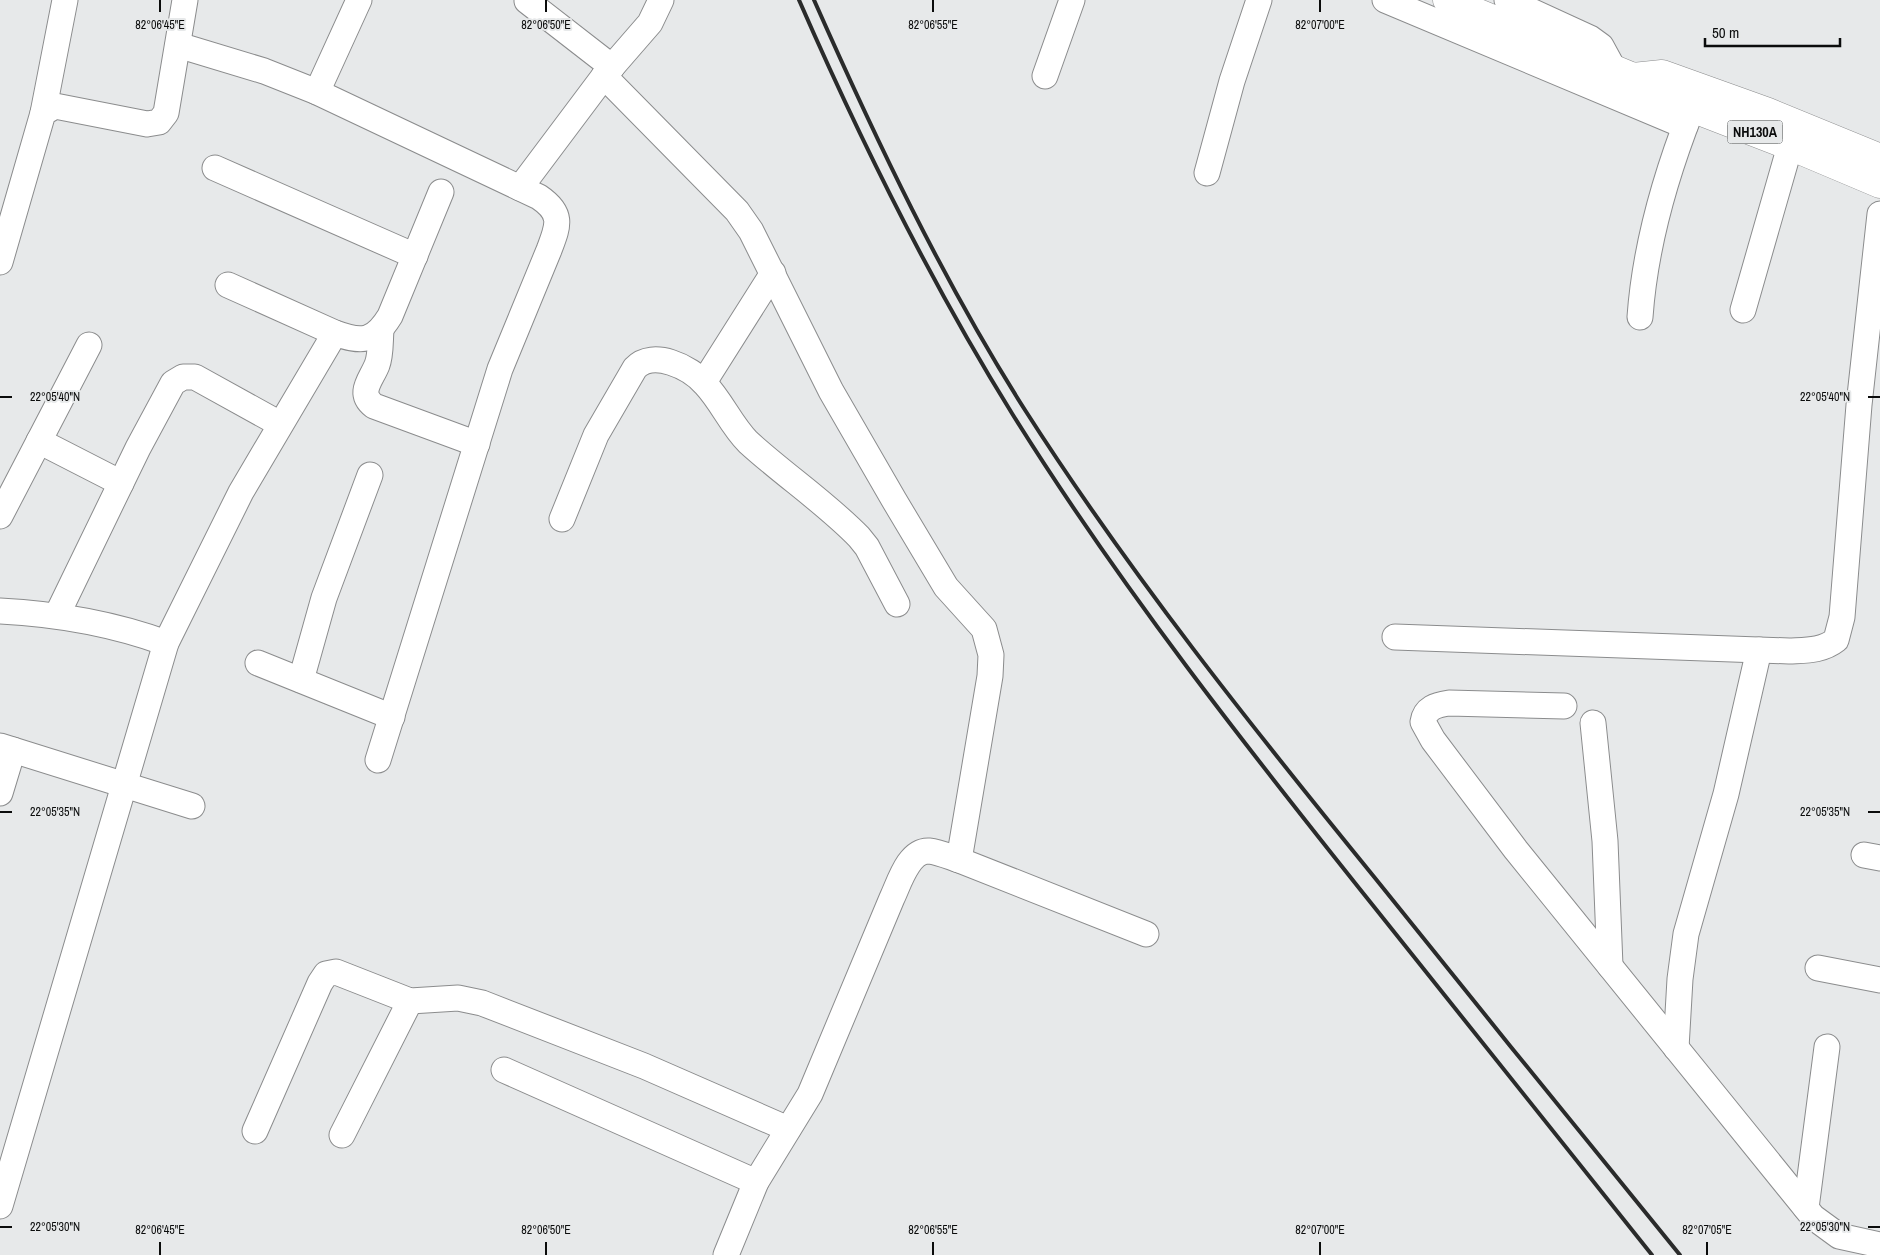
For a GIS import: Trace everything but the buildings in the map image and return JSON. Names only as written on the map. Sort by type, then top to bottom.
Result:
[{"type":"highway","name":"NH130A","points":[[1447,0],[1623,72],[1689,117],[1790,146],[1880,184]]},
{"type":"highway","name":"NH130A","points":[[1623,72],[1662,74],[1768,112],[1880,158]]},
{"type":"street","points":[[0,262],[43,113],[65,0]]},
{"type":"street","points":[[43,113],[55,106],[147,124],[159,122],[166,113],[185,0]]},
{"type":"street","points":[[317,92],[359,0]]},
{"type":"street","points":[[520,188],[608,71],[650,23],[661,0]]},
{"type":"street","points":[[1045,76],[1072,0]]},
{"type":"street","points":[[1207,173],[1237,65],[1259,0]]},
{"type":"street","points":[[1385,0],[1689,117],[1650,241],[1643,281],[1640,317]]},
{"type":"street","points":[[1507,0],[1590,38],[1601,46],[1623,72]]},
{"type":"street","points":[[527,1],[608,71],[737,211],[751,231],[773,273],[831,391],[894,500],[946,587],[984,629],[988,638],[991,655],[990,676],[959,860]]},
{"type":"street","points":[[178,45],[264,72],[317,92],[520,188],[548,203],[556,213],[557,225],[549,250],[500,369],[378,760]]},
{"type":"street","points":[[1743,310],[1790,146]]},
{"type":"street","points":[[215,168],[415,256]]},
{"type":"street","points":[[228,285],[335,333],[360,340],[371,337],[381,330],[390,316],[442,192]]},
{"type":"street","points":[[1395,638],[1759,650],[1815,650],[1830,645],[1839,634],[1859,405],[1880,214]]},
{"type":"street","points":[[704,382],[773,273]]},
{"type":"street","points":[[381,330],[377,364],[365,390],[370,403],[477,444]]},
{"type":"street","points":[[0,1206],[166,643],[181,609],[241,492],[335,333]]},
{"type":"street","points":[[0,516],[89,345]]},
{"type":"street","points":[[562,519],[596,435],[626,381],[642,361],[650,359],[668,361],[704,382],[748,442],[859,537],[867,547],[897,604]]},
{"type":"street","points":[[57,615],[170,388],[183,377],[195,378],[280,424]]},
{"type":"street","points":[[39,440],[122,483]]},
{"type":"street","points":[[300,680],[324,598],[370,476]]},
{"type":"street","points":[[0,611],[57,615],[123,628],[166,643]]},
{"type":"street","points":[[1676,1048],[1684,942],[1726,794],[1759,650]]},
{"type":"street","points":[[258,662],[392,717]]},
{"type":"street","points":[[1564,706],[1449,703],[1433,706],[1427,712],[1423,722],[1432,740],[1516,850],[1806,1208],[1825,1228],[1838,1236],[1880,1245]]},
{"type":"street","points":[[1593,723],[1605,841],[1610,966]]},
{"type":"street","points":[[0,793],[6,748],[192,806]]},
{"type":"street","points":[[726,1255],[756,1182],[810,1094],[861,968],[911,860],[916,855],[928,851],[959,860],[1146,934]]},
{"type":"street","points":[[1818,968],[1880,980]]},
{"type":"street","points":[[255,1131],[326,974],[336,972],[345,974],[394,996],[410,1000],[458,998],[473,1000],[635,1062],[788,1129]]},
{"type":"street","points":[[342,1135],[410,1000]]},
{"type":"street","points":[[1806,1208],[1827,1047]]},
{"type":"street","points":[[504,1070],[756,1182]]},
{"type":"railway","points":[[799,0],[872,159],[926,263],[1013,415],[1097,543],[1233,728],[1652,1255]]},
{"type":"railway","points":[[814,0],[886,157],[966,311],[1025,410],[1065,471],[1149,590],[1238,707],[1680,1255]]}]
